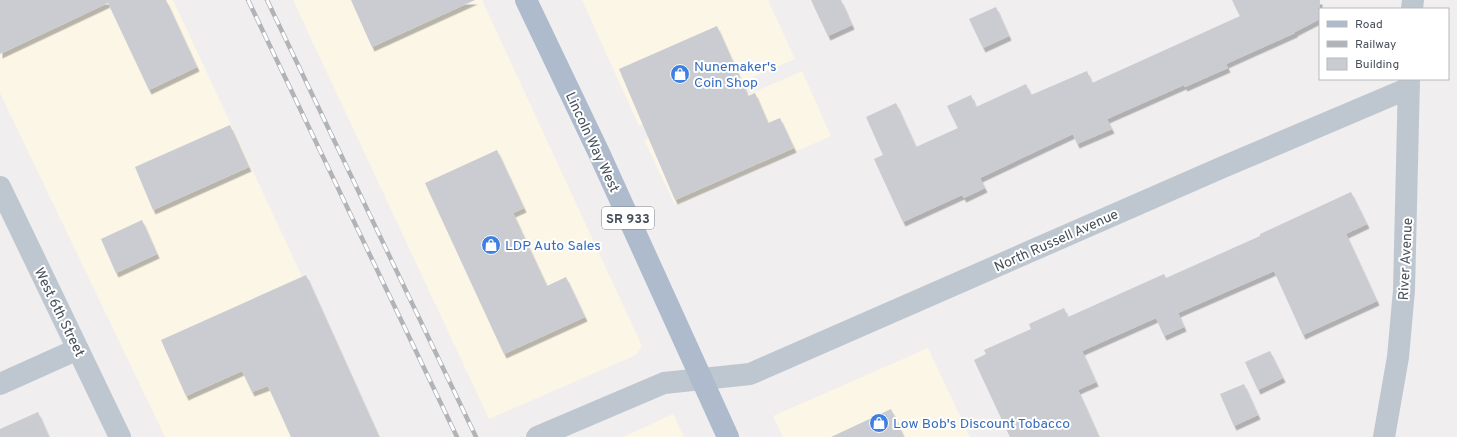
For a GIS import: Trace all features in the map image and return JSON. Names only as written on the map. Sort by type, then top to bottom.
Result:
[{"type":"main road","name":"Lincoln Way West","points":[[526,0],[599,153],[728,437]]},
{"type":"street","name":"North Russell Avenue","points":[[537,437],[664,383],[750,374],[1409,84]]},
{"type":"street","name":"River Avenue","points":[[1384,437],[1398,357],[1404,290],[1409,84]]},
{"type":"street","name":"West 6th Street","points":[[0,187],[120,437]]},
{"type":"street","points":[[0,384],[78,349]]},
{"type":"shaded area","points":[[0,0],[173,0],[377,437],[165,437],[0,93]]},
{"type":"shaded area","points":[[293,0],[482,0],[642,346],[636,355],[489,419]]},
{"type":"shaded area","points":[[582,0],[768,0],[795,59],[639,126]]},
{"type":"shaded area","points":[[802,71],[831,136],[675,205],[644,140]]},
{"type":"shaded area","points":[[928,348],[970,437],[783,437],[773,416]]},
{"type":"shaded area","points":[[673,414],[684,437],[623,437]]},
{"type":"building","points":[[0,0],[166,0],[197,67],[149,90],[108,3],[0,54]]},
{"type":"building","points":[[351,0],[475,0],[372,47]]},
{"type":"building","points":[[811,0],[841,0],[852,25],[828,36]]},
{"type":"building","points":[[1232,0],[1320,0],[1319,20],[1295,33],[1226,64],[1228,68],[1185,87],[1184,85],[1107,119],[1112,129],[1077,144],[1073,134],[980,178],[985,188],[964,198],[962,195],[903,222],[874,159],[883,155],[866,117],[896,103],[916,147],[958,128],[947,106],[971,95],[976,107],[1026,84],[1031,95],[1087,71],[1092,83],[1240,16]]},
{"type":"building","points":[[996,7],[1009,36],[983,48],[969,19]]},
{"type":"building","points":[[717,26],[748,96],[755,93],[768,123],[780,118],[794,148],[675,200],[619,69]]},
{"type":"building","points":[[230,125],[249,167],[153,210],[135,167]]},
{"type":"building","name":"LDP Auto Sales","points":[[497,150],[524,208],[513,213],[547,286],[566,277],[585,317],[504,354],[425,183]]},
{"type":"building","points":[[1351,192],[1367,224],[1346,234],[1377,301],[1303,335],[1274,271],[1178,313],[1184,327],[1164,336],[1156,318],[1082,351],[1096,382],[1078,390],[1099,437],[1010,437],[974,360],[986,354],[984,350],[1031,329],[1029,324],[1064,308],[1068,317],[1164,274],[1166,278],[1260,236],[1260,234]]},
{"type":"building","points":[[142,220],[157,254],[116,273],[101,239]]},
{"type":"building","points":[[306,275],[379,437],[291,437],[268,386],[252,392],[242,371],[186,396],[161,340]]},
{"type":"building","points":[[1270,351],[1283,378],[1258,390],[1245,362]]},
{"type":"building","points":[[1244,384],[1258,415],[1234,426],[1220,394]]},
{"type":"building","name":"Low Bob's Discount Tobacco","points":[[891,409],[904,437],[831,437]]},
{"type":"building","points":[[38,412],[49,437],[0,437],[0,429]]},
{"type":"railway","points":[[248,0],[457,437]]},
{"type":"railway","points":[[267,0],[476,437]]},
{"type":"place","name":"Nunemaker's Coin Shop","points":[[680,74]]},
{"type":"place","name":"LDP Auto Sales","points":[[491,245]]},
{"type":"place","name":"Low Bob's Discount Tobacco","points":[[879,423]]}]
